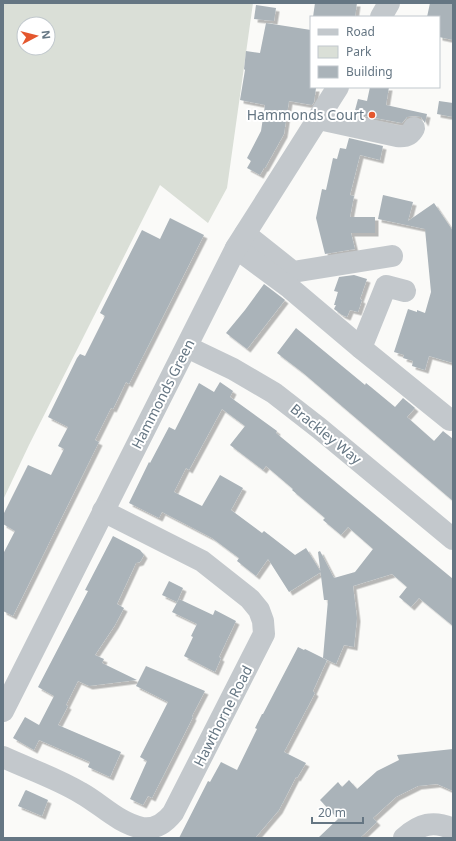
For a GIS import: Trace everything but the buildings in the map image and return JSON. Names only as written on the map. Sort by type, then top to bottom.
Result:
[{"type":"street","points":[[382,16],[389,3]]},
{"type":"street","name":"Hammonds Green","points":[[3,711],[241,241],[337,88]]},
{"type":"street","points":[[319,119],[404,137],[411,134],[414,128]]},
{"type":"street","points":[[241,241],[293,272],[392,256]]},
{"type":"street","points":[[241,241],[290,288],[450,420]]},
{"type":"street","points":[[361,348],[386,286],[405,291]]},
{"type":"street","name":"Brackley Way","points":[[187,347],[233,369],[274,393],[319,428],[453,539]]},
{"type":"street","name":"Hawthorne Road","points":[[3,757],[83,793],[126,823],[143,828],[156,827],[166,822],[173,813],[264,634],[263,622],[259,610],[250,598],[202,561],[103,511]]},
{"type":"street","points":[[404,838],[414,829],[428,824],[443,824],[453,829]]},
{"type":"green space","points":[[3,3],[253,3],[227,188],[208,223],[160,185],[29,445],[3,500]]},
{"type":"place","name":"Hammonds Court","points":[[372,115]]}]
